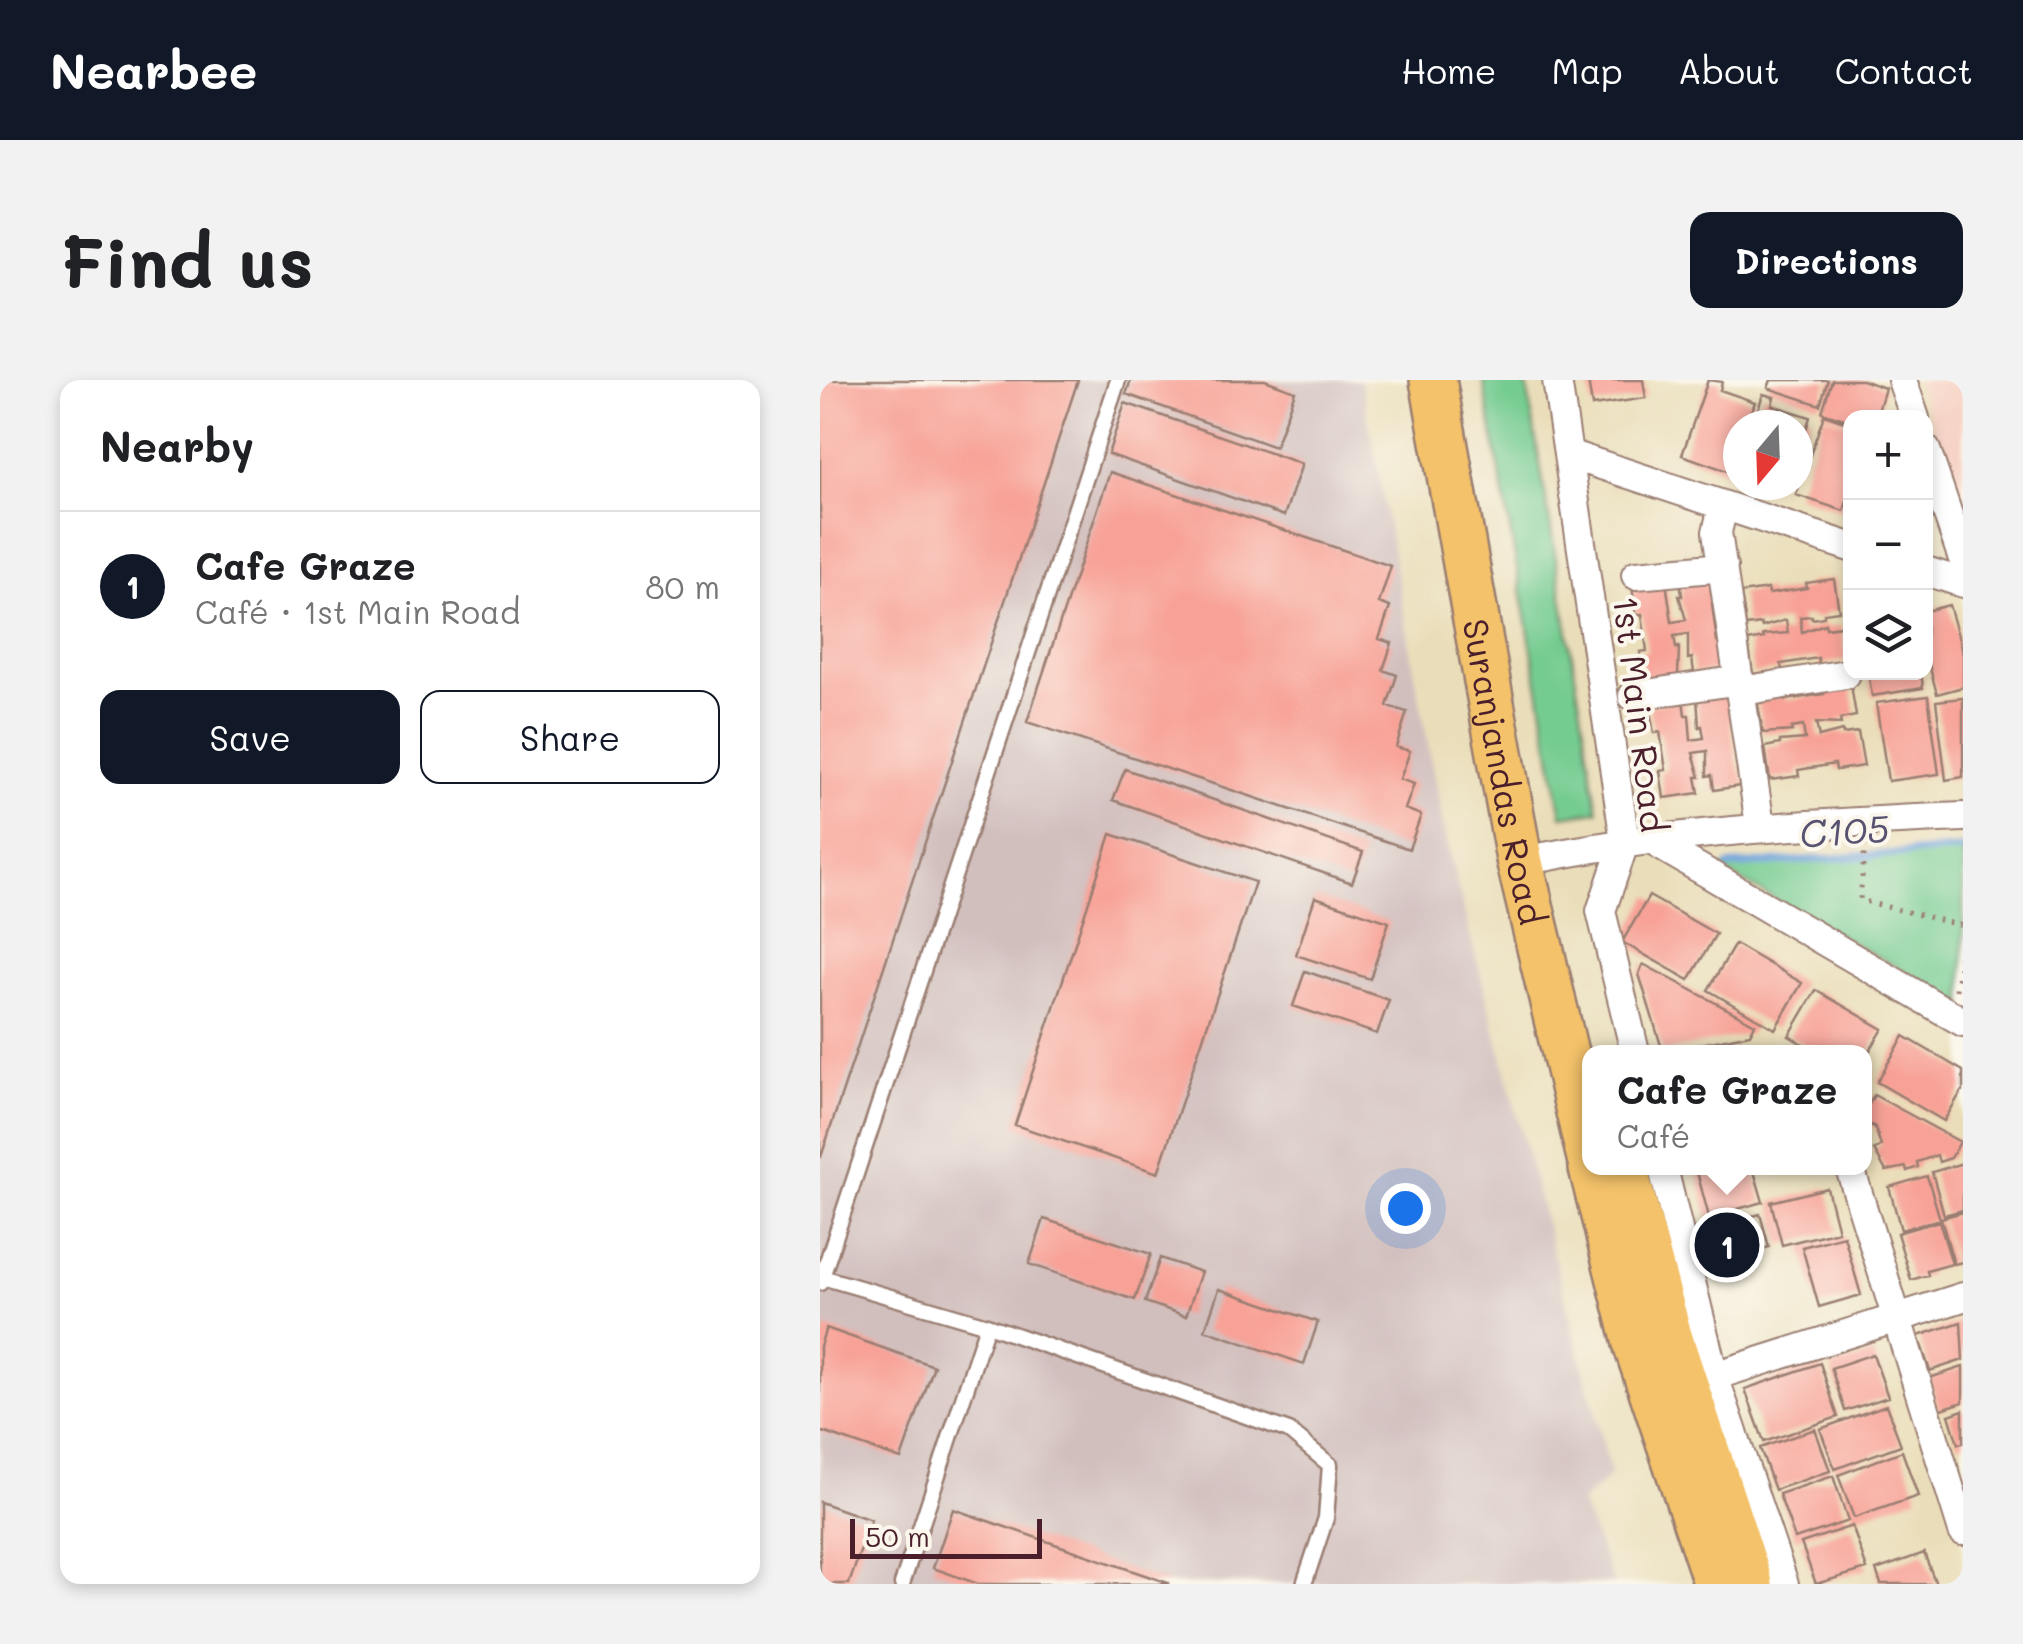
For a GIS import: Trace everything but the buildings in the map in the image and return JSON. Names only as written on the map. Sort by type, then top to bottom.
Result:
[{"type":"main road","name":"Suranjandas Road","points":[[1433,380],[1519,859],[1582,1124]]},
{"type":"main road","name":"Suranjandas Road","points":[[1462,380],[1544,857],[1591,1045]]},
{"type":"main road","points":[[1594,1175],[1636,1343],[1718,1584]]},
{"type":"main road","points":[[1626,1175],[1669,1336],[1750,1584]]},
{"type":"street","name":"1st Main Road","points":[[1557,380],[1637,840],[1601,911],[1633,1045]]},
{"type":"street","points":[[1902,380],[1911,410]]},
{"type":"street","points":[[1568,454],[1843,545]]},
{"type":"street","points":[[1933,471],[1963,560]]},
{"type":"street","points":[[1723,506],[1718,532],[1760,826]]},
{"type":"street","points":[[1636,575],[1723,567]]},
{"type":"street","points":[[1933,573],[1963,583]]},
{"type":"street","points":[[1633,696],[1843,674]]},
{"type":"street","points":[[1544,857],[1637,840],[1760,826],[1963,816]]},
{"type":"street","points":[[1637,840],[1958,1019]]},
{"type":"street","points":[[1665,1175],[1714,1376],[1784,1584]]},
{"type":"street","points":[[1852,1175],[1963,1531]]},
{"type":"street","points":[[1714,1376],[1963,1297]]},
{"type":"lane","points":[[1118,380],[821,1280],[987,1325],[1289,1431],[1330,1465],[1326,1518],[1304,1584]]},
{"type":"lane","points":[[902,1584],[987,1325]]},
{"type":"path","points":[[1864,821],[1860,900],[1963,928],[1958,1019]]},
{"type":"shaded area","points":[[820,380],[1361,380],[1446,842],[1611,1475],[1581,1502],[1614,1584],[820,1584]]},
{"type":"shaded area","points":[[1916,380],[1963,380],[1963,520],[1933,431],[1933,410],[1926,410]]},
{"type":"green space","points":[[1483,380],[1526,380],[1598,811],[1562,816]]},
{"type":"green space","points":[[1963,847],[1963,1004],[1720,869]]},
{"type":"waterway","name":"C105","points":[[1728,866],[1963,849]]},
{"type":"place","name":"Cafe Graze","points":[[1727,1245]]}]
